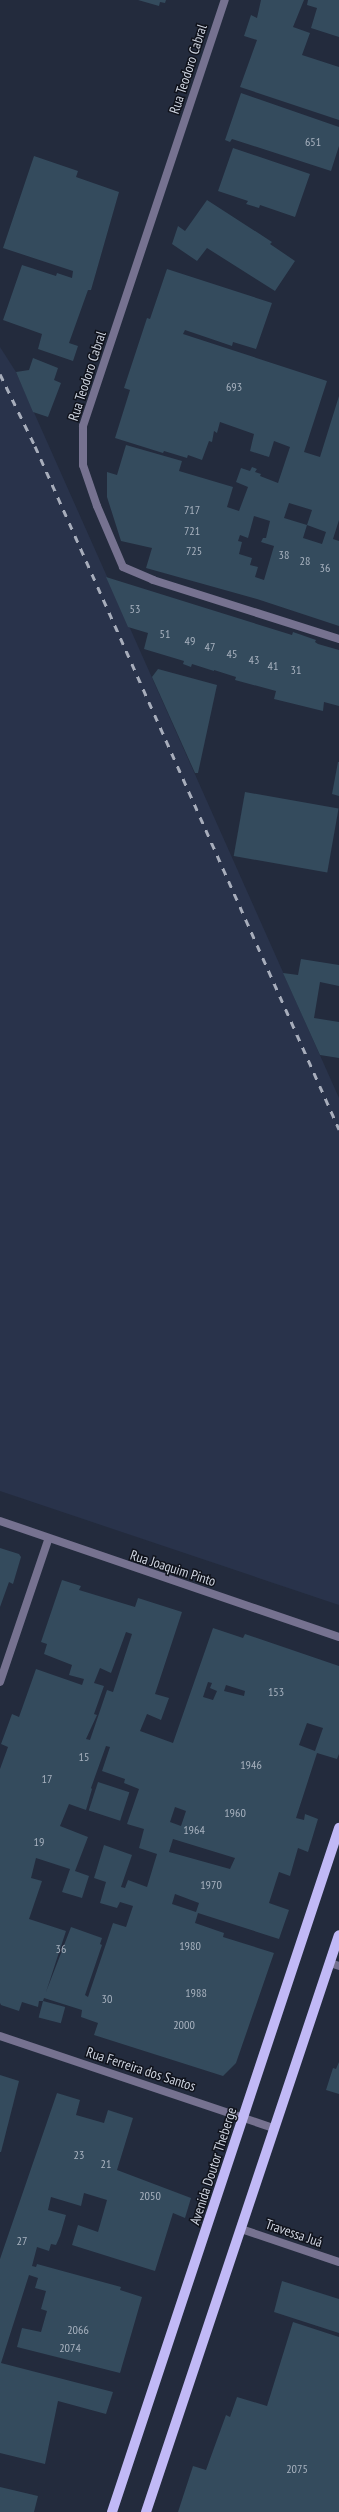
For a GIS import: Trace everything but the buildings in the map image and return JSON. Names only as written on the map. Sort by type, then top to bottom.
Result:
[{"type":"main road","name":"Avenida Doutor Theberge","points":[[112,2512],[339,1828]]},
{"type":"main road","points":[[146,2512],[274,2128],[334,1964],[339,1935]]},
{"type":"street","name":"Rua Teodoro Cabral","points":[[225,0],[84,426],[83,465],[97,506],[123,567],[153,580],[339,639]]},
{"type":"street","name":"Rua Joaquim Pinto","points":[[0,1521],[48,1540],[339,1637]]},
{"type":"street","points":[[0,1682],[48,1540]]},
{"type":"street","name":"Rua Ferreira dos Santos","points":[[0,2036],[274,2128]]},
{"type":"street","name":"Travessa Juá","points":[[241,2229],[339,2262]]},
{"type":"shaded area","points":[[0,347],[16,372],[339,1098],[339,1605],[0,1491]]},
{"type":"railway","points":[[0,374],[35,446],[339,1129]]}]
